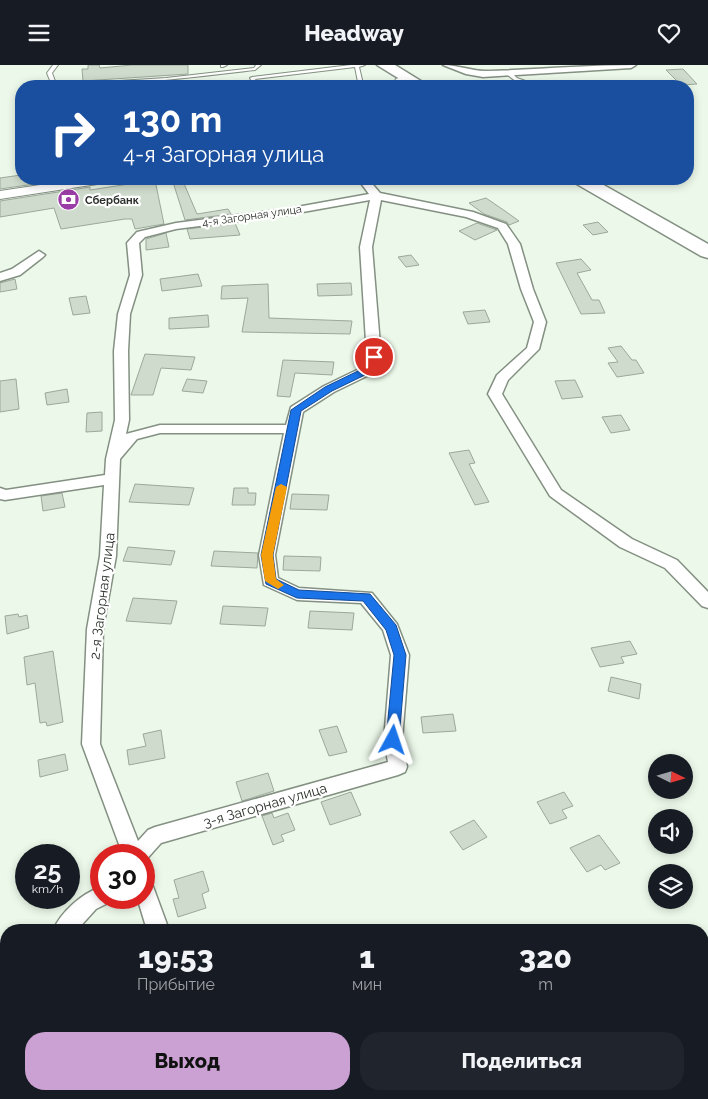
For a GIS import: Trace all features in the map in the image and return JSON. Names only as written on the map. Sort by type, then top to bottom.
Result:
[{"type":"main road","points":[[384,65],[400,80]]},
{"type":"main road","points":[[591,185],[708,252]]},
{"type":"street","points":[[448,65],[469,72],[510,74],[631,65]]},
{"type":"street","points":[[0,195],[65,185]]},
{"type":"street","points":[[368,185],[376,196],[469,214],[502,226],[510,236],[540,322],[533,349],[502,378],[495,394],[555,493],[626,543],[671,564],[708,602]]},
{"type":"street","points":[[113,459],[132,436],[160,429],[293,429],[296,410],[329,389],[364,372],[374,357],[366,247],[376,196]]},
{"type":"street","name":"4-я Загорная улица","points":[[133,243],[141,234],[176,227],[286,212],[376,196]]},
{"type":"street","name":"2-я Загорная улица","points":[[129,844],[91,744],[95,629],[108,557],[113,459],[122,420],[121,351],[124,314],[136,275],[133,243]]},
{"type":"street","points":[[0,277],[16,272],[39,255]]},
{"type":"street","name":"3-я Загорная улица","points":[[148,844],[155,836],[398,767],[393,740],[400,655],[391,628],[366,597],[297,594],[270,581],[267,555],[293,429]]},
{"type":"street","points":[[0,493],[5,495],[67,484],[113,479]]},
{"type":"street","points":[[69,924],[90,902]]},
{"type":"street","points":[[151,909],[156,924]]},
{"type":"lane","points":[[52,80],[49,73],[56,65]]},
{"type":"lane","points":[[142,80],[255,69],[259,65]]},
{"type":"lane","points":[[253,80],[252,78],[360,66],[361,80]]},
{"type":"lane","points":[[510,74],[518,80]]},
{"type":"building","points":[[88,65],[99,65],[100,68],[132,65],[188,65],[188,74],[83,80],[82,69],[88,69]]},
{"type":"building","points":[[683,69],[693,80],[676,80],[666,70]]},
{"type":"building","points":[[15,176],[15,185],[28,185],[0,189],[0,178]]},
{"type":"building","points":[[122,185],[156,185],[164,224],[135,229],[132,219],[125,219],[61,229],[54,208],[0,217],[0,201],[90,187],[90,190]]},
{"type":"building","points":[[174,185],[185,185],[197,214],[228,209],[231,214],[185,220]]},
{"type":"building","points":[[486,198],[519,221],[509,225],[507,222],[484,214],[469,203]]},
{"type":"building","points":[[598,222],[608,232],[593,235],[583,225]]},
{"type":"building","points":[[235,223],[240,235],[190,239],[187,229]]},
{"type":"building","points":[[477,223],[497,230],[475,240],[459,231]]},
{"type":"building","points":[[166,233],[169,247],[146,250],[146,239]]},
{"type":"building","points":[[411,255],[419,265],[406,267],[398,257]]},
{"type":"building","points":[[581,259],[591,270],[577,273],[592,300],[599,300],[605,313],[581,314],[556,263]]},
{"type":"building","points":[[198,274],[202,286],[162,291],[160,279]]},
{"type":"building","points":[[15,279],[17,289],[0,292],[0,283]]},
{"type":"building","points":[[351,283],[352,295],[318,296],[317,284]]},
{"type":"building","points":[[268,284],[269,318],[352,321],[350,334],[242,332],[248,298],[221,299],[222,286]]},
{"type":"building","points":[[86,296],[90,313],[73,315],[69,298]]},
{"type":"building","points":[[485,310],[490,322],[468,324],[463,312]]},
{"type":"building","points":[[208,315],[209,327],[169,329],[169,318]]},
{"type":"building","points":[[621,346],[632,360],[636,360],[644,373],[617,377],[608,363],[618,362],[608,348]]},
{"type":"building","points":[[145,354],[195,357],[191,370],[161,368],[153,395],[131,395]]},
{"type":"building","points":[[283,360],[334,362],[332,375],[295,373],[290,397],[277,396]]},
{"type":"building","points":[[16,379],[19,409],[0,412],[0,381]]},
{"type":"building","points":[[187,379],[207,381],[203,393],[182,391]]},
{"type":"building","points":[[575,380],[583,397],[562,399],[555,381]]},
{"type":"building","points":[[67,389],[69,402],[47,405],[45,393]]},
{"type":"building","points":[[102,412],[102,431],[86,432],[87,413]]},
{"type":"building","points":[[621,415],[630,430],[611,433],[602,417]]},
{"type":"building","points":[[469,450],[475,463],[469,464],[489,502],[475,505],[449,453]]},
{"type":"building","points":[[135,484],[194,488],[189,505],[129,502]]},
{"type":"building","points":[[234,488],[248,488],[248,493],[256,493],[255,505],[232,505]]},
{"type":"building","points":[[62,493],[65,507],[43,511],[41,496]]},
{"type":"building","points":[[292,494],[329,495],[327,510],[290,509]]},
{"type":"building","points":[[128,547],[175,551],[171,565],[123,561]]},
{"type":"building","points":[[214,551],[258,553],[257,568],[211,566]]},
{"type":"building","points":[[284,556],[321,557],[320,571],[283,570]]},
{"type":"building","points":[[133,598],[177,601],[171,624],[126,621]]},
{"type":"building","points":[[223,606],[268,608],[265,626],[220,624]]},
{"type":"building","points":[[310,611],[354,613],[352,630],[308,628]]},
{"type":"building","points":[[18,614],[19,617],[27,615],[29,628],[7,634],[5,616]]},
{"type":"building","points":[[630,641],[637,654],[621,657],[624,663],[600,667],[591,648]]},
{"type":"building","points":[[53,651],[63,722],[47,726],[46,722],[40,723],[35,683],[27,685],[24,657]]},
{"type":"building","points":[[611,677],[641,684],[639,699],[608,691]]},
{"type":"building","points":[[453,714],[456,731],[423,733],[421,717]]},
{"type":"building","points":[[337,726],[347,752],[329,756],[319,730]]},
{"type":"building","points":[[161,730],[165,758],[129,765],[127,750],[146,746],[143,734]]},
{"type":"building","points":[[65,754],[68,770],[40,777],[38,760]]},
{"type":"building","points":[[268,773],[274,791],[242,801],[236,782]]},
{"type":"building","points":[[351,792],[361,815],[330,825],[321,802]]},
{"type":"building","points":[[564,792],[573,806],[562,810],[567,818],[550,824],[537,802]]},
{"type":"building","points":[[272,813],[274,818],[288,813],[295,830],[281,835],[284,841],[273,845],[262,816]]},
{"type":"building","points":[[474,820],[487,837],[463,850],[450,832]]},
{"type":"building","points":[[599,835],[620,863],[605,870],[601,865],[587,872],[570,848]]},
{"type":"building","points":[[203,871],[209,891],[202,894],[206,908],[178,917],[173,899],[179,898],[174,880]]},
{"type":"slow traffic","points":[[278,585],[270,581],[267,555],[281,487]]},
{"type":"place","name":"Сбербанк","points":[[69,200]]},
{"type":"route","points":[[374,357],[364,372],[329,389],[296,410],[267,555],[270,581],[297,594],[366,597],[391,628],[400,655],[393,740]]}]
